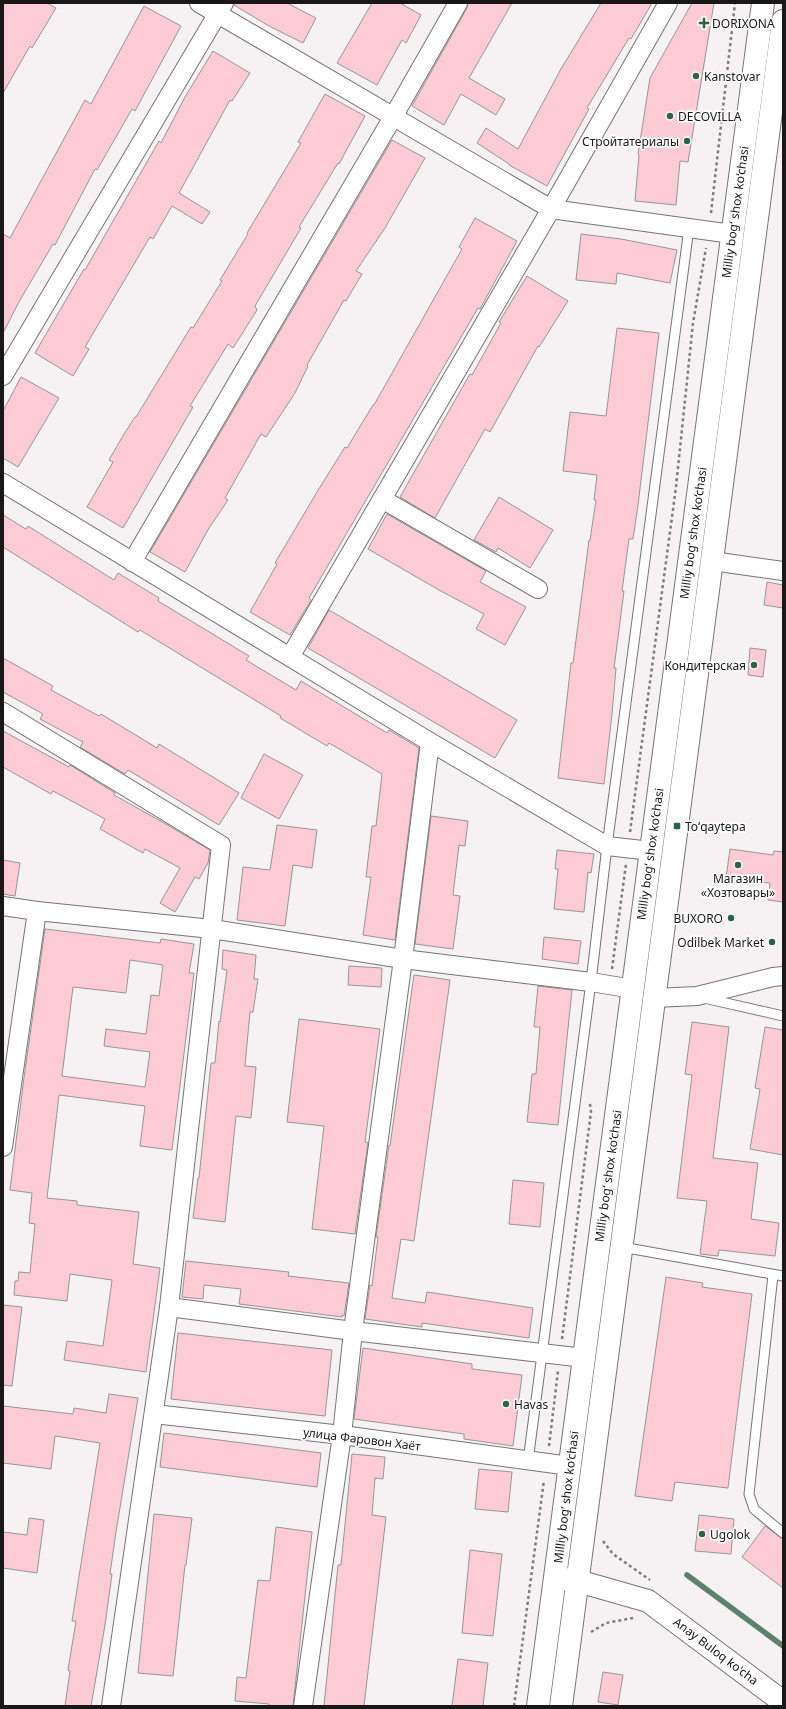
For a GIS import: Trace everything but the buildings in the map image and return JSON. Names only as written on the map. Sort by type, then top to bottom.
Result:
[{"type":"main road","name":"Milliy bog‘ shox ko‘chasi","points":[[538,1706],[763,3]]},
{"type":"main road","name":"Milliy bog‘ shox ko‘chasi","points":[[561,1706],[754,237],[780,70],[783,21]]},
{"type":"main road","points":[[732,234],[754,237]]},
{"type":"main road","points":[[666,734],[689,735]]},
{"type":"main road","points":[[555,1578],[578,1581],[646,1600]]},
{"type":"main road","name":"Anay Buloq ko'cha","points":[[646,1600],[783,1702]]},
{"type":"street","points":[[199,3],[220,8],[393,117],[551,209],[732,234]]},
{"type":"street","points":[[132,562],[393,117],[458,3]]},
{"type":"street","points":[[290,657],[551,209],[668,3]]},
{"type":"street","points":[[3,376],[220,8]]},
{"type":"street","points":[[3,483],[430,742],[607,846],[651,851]]},
{"type":"street","points":[[382,499],[538,589]]},
{"type":"street","points":[[712,561],[783,571]]},
{"type":"street","points":[[3,712],[221,845],[169,1307],[111,1706]]},
{"type":"street","points":[[303,1706],[342,1435],[353,1331],[403,959],[430,742]]},
{"type":"street","points":[[3,906],[37,911],[212,929],[403,959],[591,982],[633,989]]},
{"type":"street","points":[[3,1148],[37,911]]},
{"type":"street","points":[[654,998],[697,996],[773,977],[783,976]]},
{"type":"street","points":[[169,1307],[353,1331],[584,1358]]},
{"type":"street","name":"улица Фаровон Хаёт","points":[[154,1414],[342,1435],[570,1466]]},
{"type":"lane","points":[[528,1461],[591,982],[607,846],[689,228]]},
{"type":"lane","points":[[697,996],[783,1016]]},
{"type":"lane","points":[[622,1247],[783,1276]]},
{"type":"lane","points":[[773,1275],[749,1494],[754,1509],[783,1533]]},
{"type":"path","points":[[587,1638],[597,1627],[618,1619],[646,1600],[601,1538]]},
{"type":"waterway","points":[[687,1575],[783,1646]]},
{"type":"place","name":"DORIXONA","points":[[704,23]]},
{"type":"place","name":"Kanstovar","points":[[696,76]]},
{"type":"place","name":"DECOVILLA","points":[[670,116]]},
{"type":"place","name":"Стройтатериалы","points":[[687,141]]},
{"type":"place","name":"Кондитерская","points":[[754,665]]},
{"type":"place","name":"Toʻqaytepa","points":[[677,826]]},
{"type":"place","name":"Магазин «Хозтовары»","points":[[738,865]]},
{"type":"place","name":"BUXORO","points":[[731,918]]},
{"type":"place","name":"Odilbek Market","points":[[772,942]]},
{"type":"place","name":"Havas","points":[[506,1404]]},
{"type":"place","name":"Ugolok","points":[[702,1534]]}]
